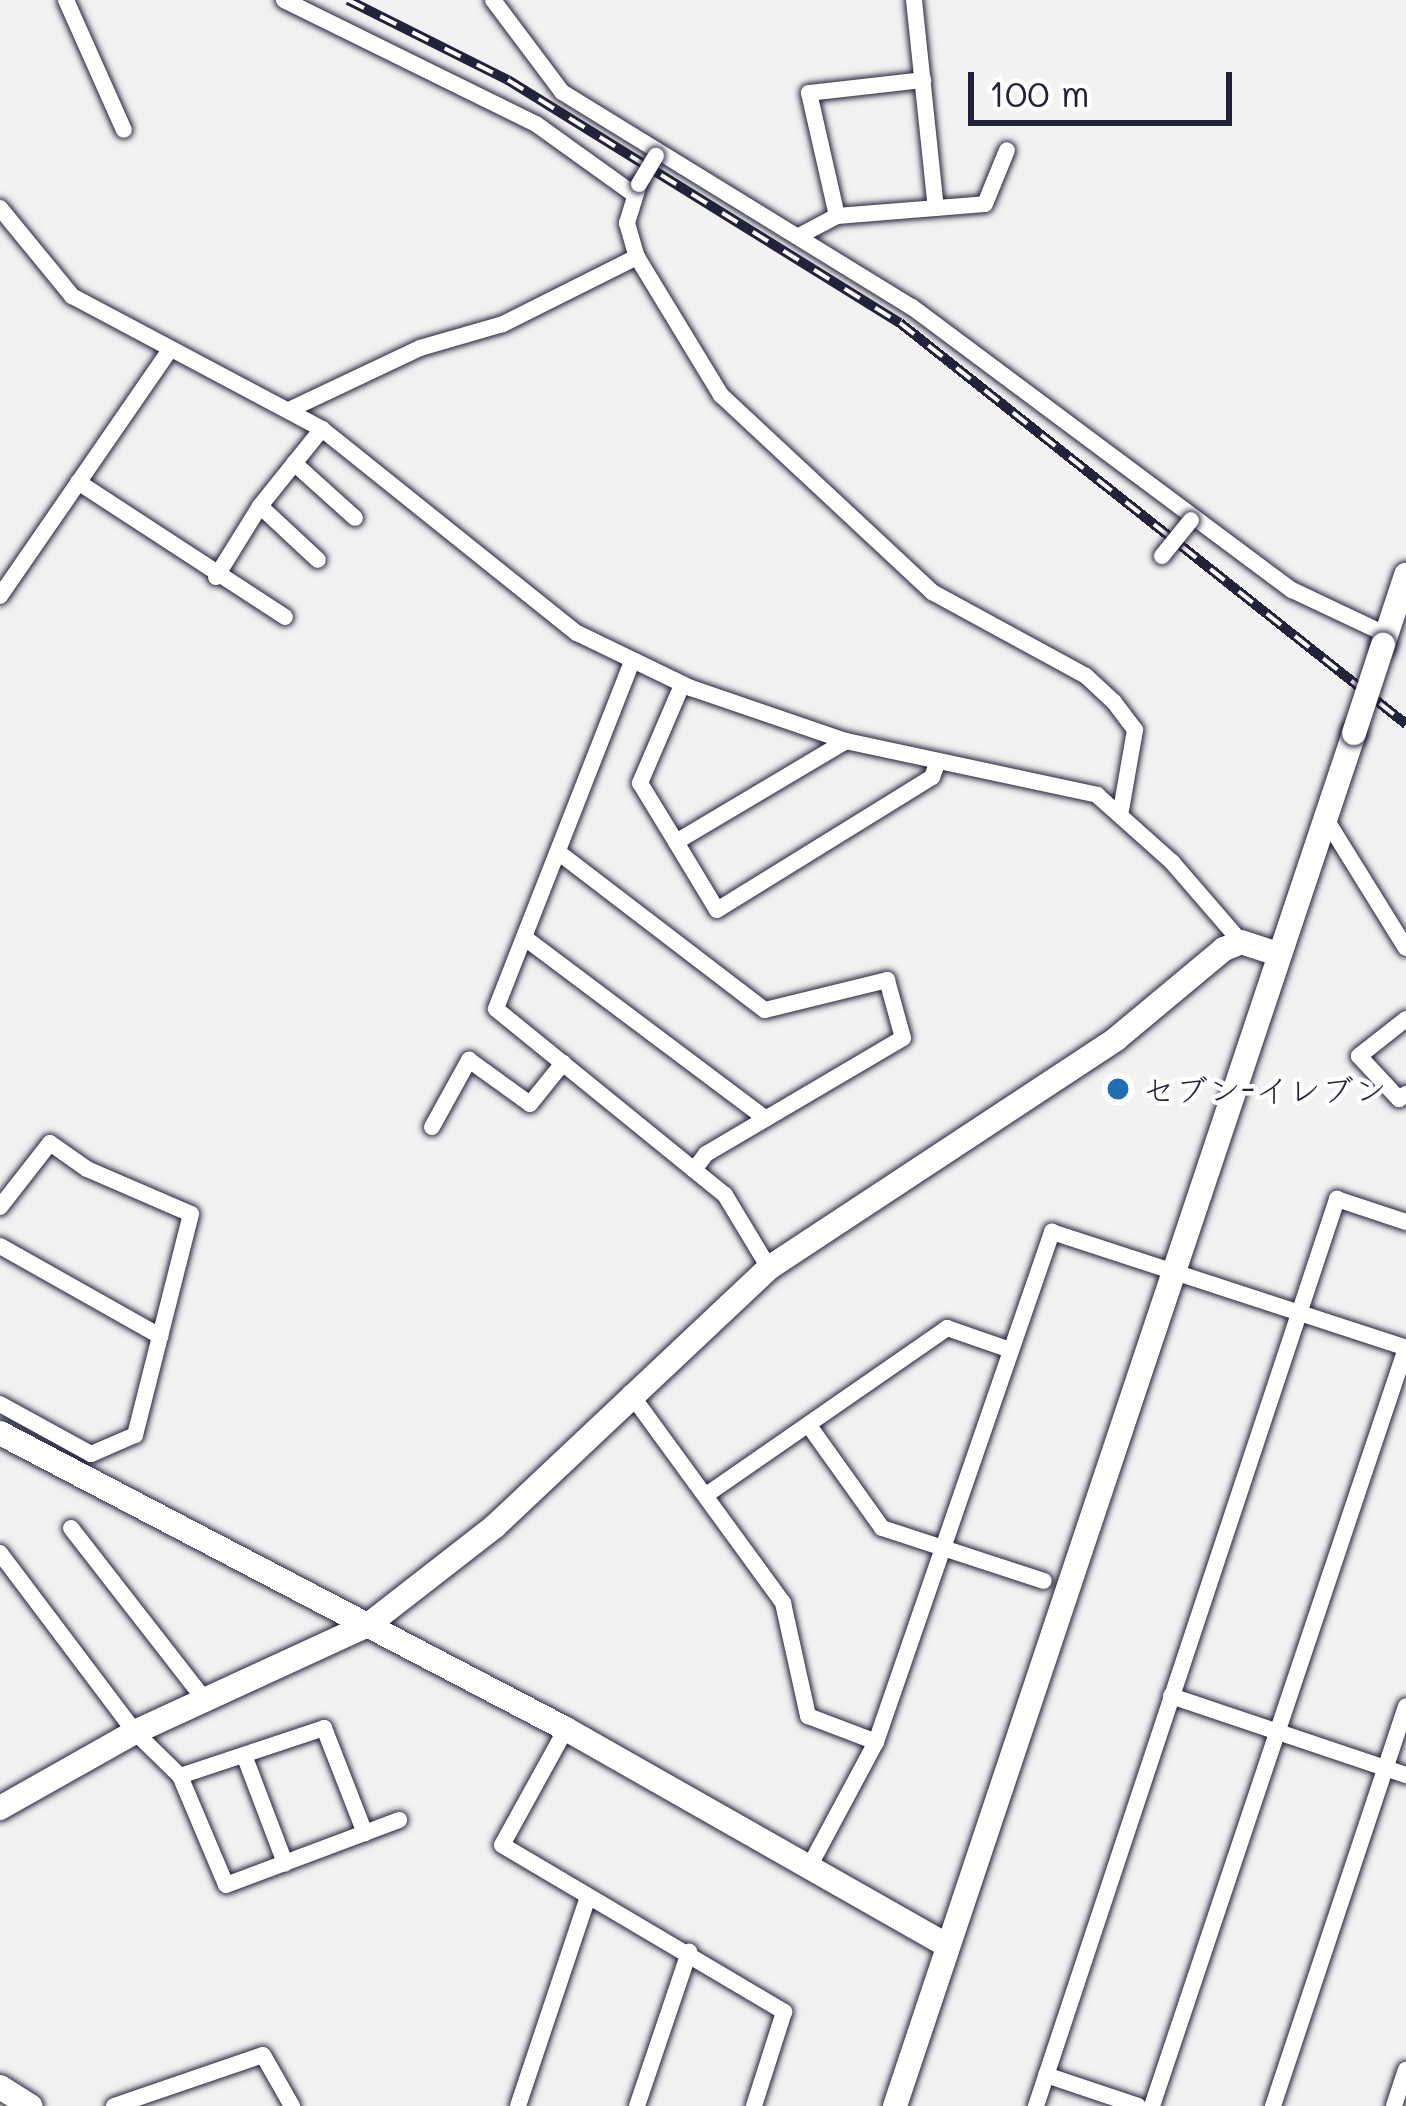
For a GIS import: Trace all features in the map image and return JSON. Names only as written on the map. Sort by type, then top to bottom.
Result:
[{"type":"street","points":[[66,0],[124,130]]},
{"type":"street","points":[[284,0],[536,124],[636,189]]},
{"type":"street","points":[[493,0],[562,92],[912,308],[1191,520],[1292,590],[1392,641]]},
{"type":"street","points":[[914,0],[936,208]]},
{"type":"street","points":[[837,216],[809,93],[922,80]]},
{"type":"street","points":[[799,236],[837,216],[985,204],[1007,150]]},
{"type":"street","points":[[658,153],[636,189],[627,223],[637,257],[721,395],[932,592],[1086,676],[1114,702],[1135,730],[1121,810]]},
{"type":"street","points":[[0,208],[72,296],[322,430],[577,633],[631,664],[682,685],[846,741],[1097,795],[1121,810],[1241,942],[1274,953]]},
{"type":"street","points":[[289,410],[420,348],[503,324],[637,257]]},
{"type":"street","points":[[0,596],[169,351]]},
{"type":"street","points":[[216,577],[260,506],[322,430]]},
{"type":"street","points":[[294,463],[355,518]]},
{"type":"street","points":[[78,482],[216,577],[285,616]]},
{"type":"street","points":[[260,506],[318,560]]},
{"type":"street","points":[[1162,556],[1191,520]]},
{"type":"street","points":[[895,2106],[1174,1272],[1274,953],[1392,641],[1406,575]]},
{"type":"street","points":[[631,664],[496,1009],[725,1195],[769,1268]]},
{"type":"street","points":[[682,685],[640,783],[717,910],[932,777],[938,760]]},
{"type":"street","points":[[676,842],[846,741]]},
{"type":"street","points":[[1324,816],[1406,948]]},
{"type":"street","points":[[558,852],[765,1010],[887,980],[903,1038],[766,1118],[694,1170]]},
{"type":"street","points":[[525,938],[766,1118]]},
{"type":"street","points":[[0,1808],[135,1732],[368,1625],[495,1526],[769,1268],[1117,1039],[1201,964],[1241,942]]},
{"type":"street","points":[[1406,1019],[1359,1056],[1399,1100],[1406,1094]]},
{"type":"street","points":[[432,1127],[470,1060],[530,1104],[563,1063]]},
{"type":"street","points":[[0,1207],[50,1143],[87,1169],[191,1214],[135,1435],[92,1454],[0,1404]]},
{"type":"street","points":[[1036,2106],[1337,1199],[1403,1218]]},
{"type":"street","points":[[808,1869],[876,1742],[939,1546],[1052,1232],[1406,1348],[1152,2106]]},
{"type":"street","points":[[0,1246],[160,1336]]},
{"type":"street","points":[[709,1493],[947,1328],[1010,1350]]},
{"type":"street","points":[[630,1394],[709,1493],[783,1603],[808,1716],[876,1742]]},
{"type":"street","points":[[809,1427],[881,1528],[1044,1581]]},
{"type":"street","points":[[0,1433],[566,1729],[948,1946]]},
{"type":"street","points":[[71,1528],[204,1699]]},
{"type":"street","points":[[0,1553],[135,1732],[180,1776],[226,1885],[399,1820]]},
{"type":"street","points":[[1171,1696],[1406,1775]]},
{"type":"street","points":[[1273,2106],[1406,1707]]},
{"type":"street","points":[[180,1776],[324,1728],[365,1833]]},
{"type":"street","points":[[566,1729],[502,1845],[784,2012],[754,2106]]},
{"type":"street","points":[[244,1755],[285,1863]]},
{"type":"street","points":[[518,2106],[588,1897]]},
{"type":"street","points":[[637,2106],[689,1952]]},
{"type":"street","points":[[114,2106],[263,2055],[292,2106]]},
{"type":"street","points":[[1394,2106],[1406,2070]]},
{"type":"street","points":[[1046,2074],[1138,2106]]},
{"type":"street","points":[[0,2087],[31,2106]]},
{"type":"railway","points":[[348,0],[508,80],[900,323],[1406,724]]},
{"type":"place","name":"セブン-イレブン","points":[[1118,1089]]}]
